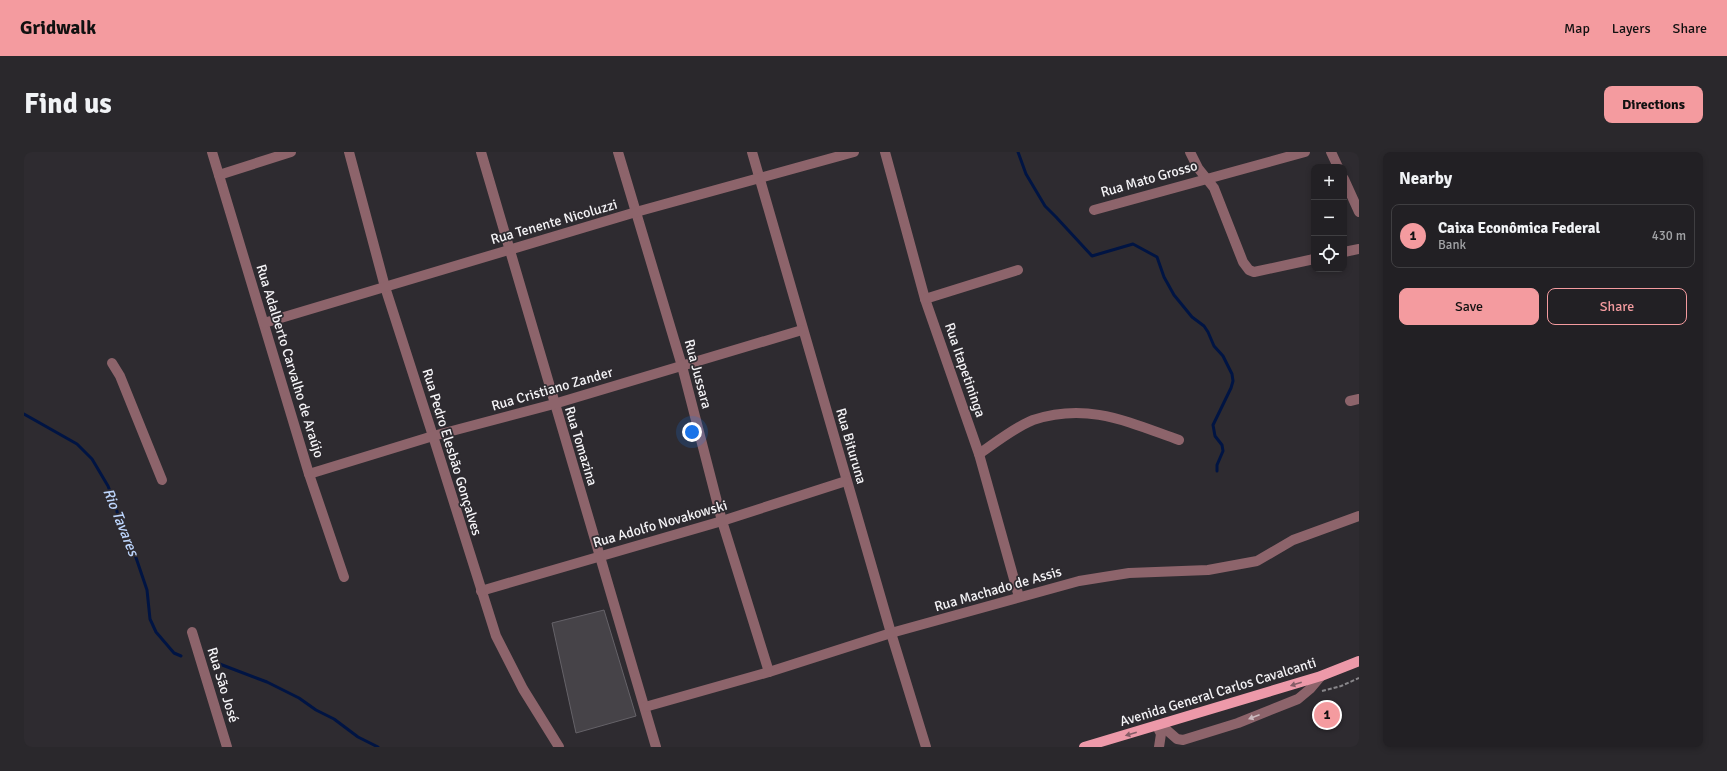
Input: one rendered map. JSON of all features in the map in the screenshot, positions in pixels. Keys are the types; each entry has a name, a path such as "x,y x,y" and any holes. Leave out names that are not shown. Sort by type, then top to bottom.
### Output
{"main road":[{"name":"Avenida General Carlos Cavalcanti","path":"1084,747 1159,726 1321,676 1359,661"}],"street":[{"name":"Rua Adalberto Carvalho de Araújo","path":"212,152 309,474 344,577"},
{"path":"219,175 291,152"},
{"name":"Rua Pedro Elesbão Gonçalves","path":"349,152 385,287 434,436 496,636 523,689 559,747"},
{"name":"Rua Tomazina","path":"481,152 656,747"},
{"name":"Rua Jussara","path":"618,152 682,366 722,521 769,672"},
{"name":"Rua Bituruna","path":"752,152 846,481 926,747"},
{"name":"Rua Tenente Nicoluzzi","path":"264,323 636,212 854,152"},
{"name":"Rua Itapetininga","path":"885,152 925,299 978,454 1019,597"},
{"path":"1190,152 1198,168 1214,188 1243,262 1249,270 1254,272 1311,260"},
{"name":"Rua Mato Grosso","path":"1094,210 1305,152"},
{"path":"1331,152 1337,164"},
{"path":"1347,186 1359,212"},
{"path":"1347,251 1359,249"},
{"path":"925,299 1018,270"},
{"name":"Rua Cristiano Zander","path":"309,474 434,436 554,404 802,330"},
{"path":"112,363 120,376 162,480"},
{"path":"978,454 1033,420 1068,413 1093,413 1113,417 1179,440"},
{"name":"Rua Adolfo Novakowski","path":"481,591 600,555 722,521 846,481"},
{"name":"Rua Machado de Assis","path":"645,707 769,672 891,634 1079,581 1129,573 1208,570 1257,561 1299,537 1359,516"},
{"name":"Rua São José","path":"192,632 227,747"},
{"path":"1159,726 1177,739 1180,740 1190,738 1238,723 1298,699 1310,690 1321,676"},
{"path":"1159,726 1161,734 1159,747"}],"building":[{"path":"604,610 636,716 576,733 552,623"}],"waterway":[{"path":"1018,152 1026,174 1045,206 1092,256 1133,244 1157,257 1164,277 1174,295 1192,317 1204,326 1214,346 1223,356 1232,374 1233,381 1213,425 1215,436 1222,445 1223,451 1217,465 1217,471"},
{"name":"Rio Tavares","path":"24,414 77,444 92,459 108,486 119,520 130,540 147,590 150,619 156,632 174,653 181,656"},
{"name":"Rio Tavares","path":"217,663 267,682 299,698 316,710 334,719 358,737 378,747"}],"place":[{"name":"Caixa Econômica Federal","path":"1327,715"}]}
